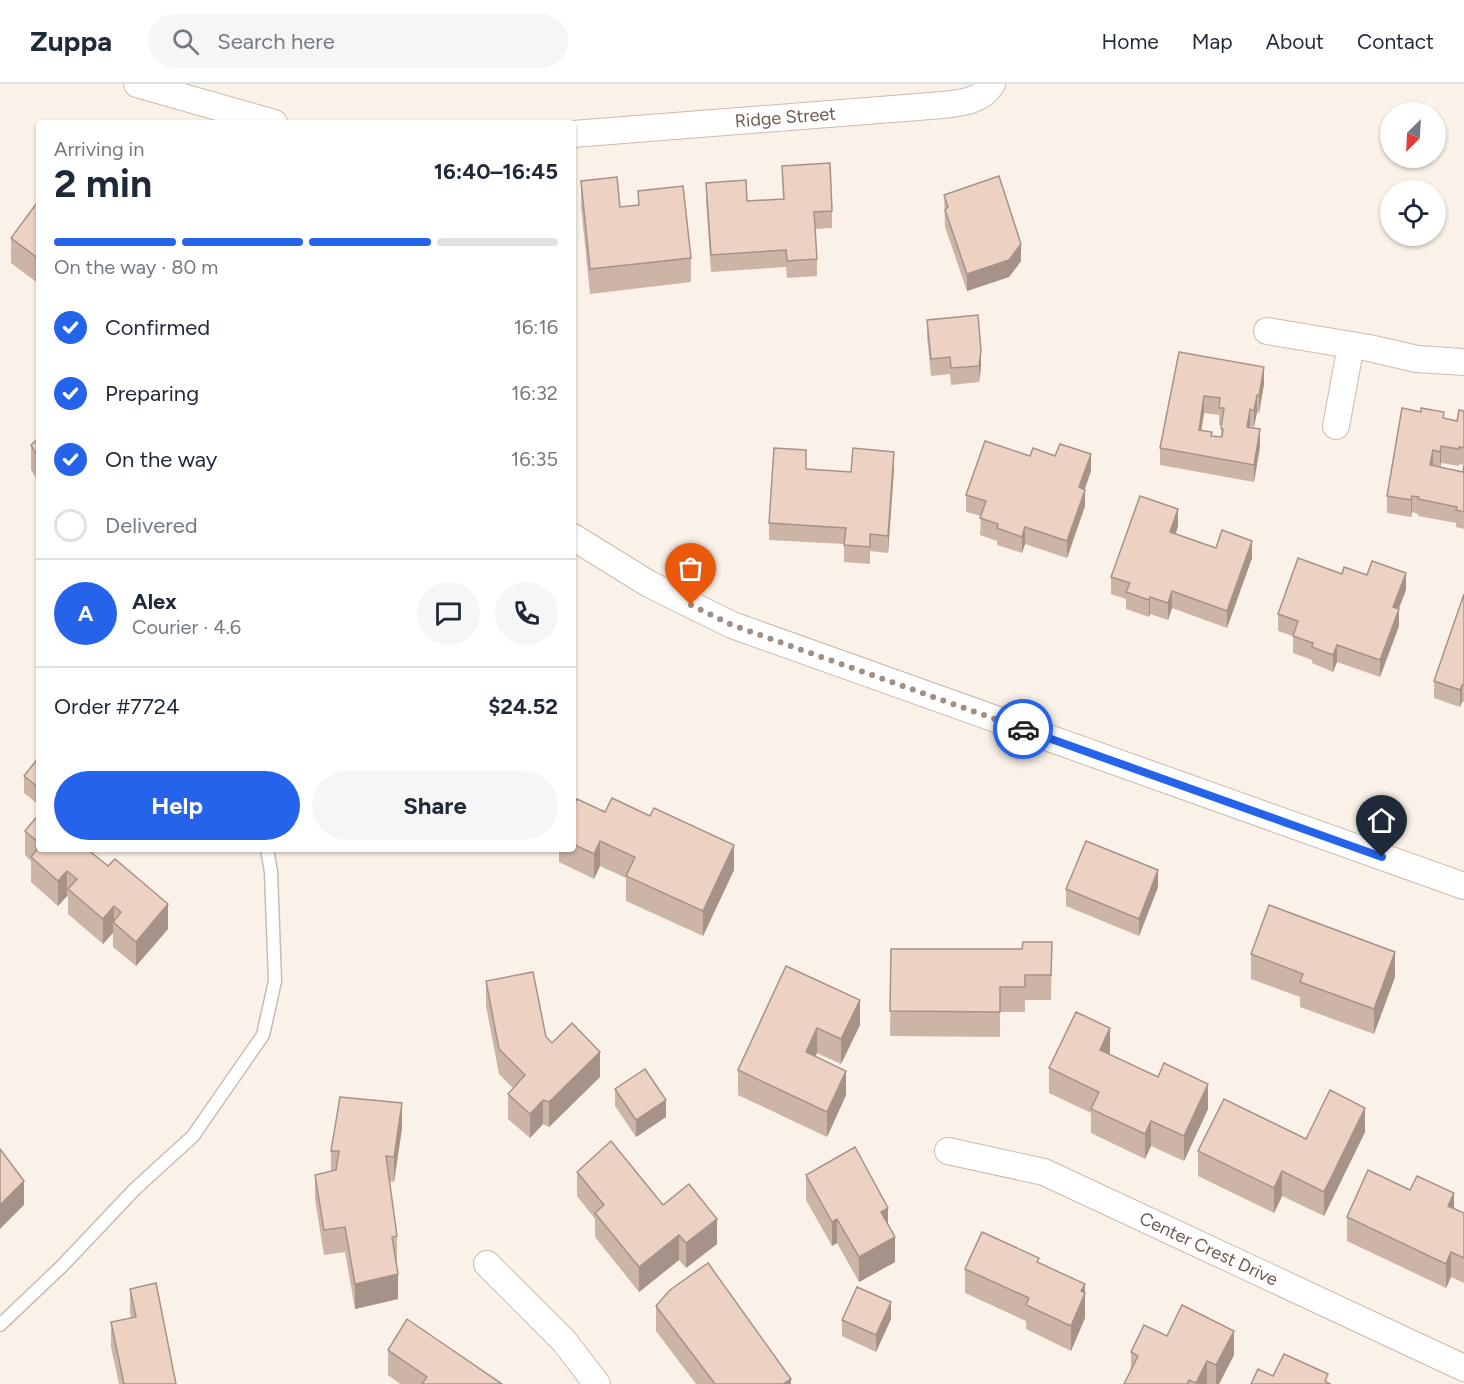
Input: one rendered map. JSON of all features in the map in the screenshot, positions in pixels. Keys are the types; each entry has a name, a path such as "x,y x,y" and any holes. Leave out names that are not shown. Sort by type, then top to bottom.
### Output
{"street":[{"path":"137,84 263,120"},
{"name":"Ridge Street","path":"576,134 963,103 980,97 992,84"},
{"path":"1268,331 1417,358 1464,362"},
{"path":"1335,426 1351,345"},
{"path":"576,539 649,584 732,625 1464,886"},
{"name":"Center Crest Drive","path":"948,1151 1044,1172 1464,1368"},
{"path":"487,1264 564,1341 597,1384"}],"lane":[{"path":"0,1325 62,1266 135,1189 193,1136 263,1035 276,981 271,872 268,852"}],"building":[{"path":"830,163 832,211 814,212 817,259 787,261 786,250 711,255 706,183 746,180 747,201 784,199 782,166"},
{"path":"999,176 1021,244 1009,260 967,274 945,210 948,207 944,195"},
{"path":"617,177 620,207 639,205 638,191 683,186 691,258 590,269 581,181"},
{"path":"36,204 36,257 11,238"},
{"path":"978,315 981,351 979,366 951,368 950,357 931,359 927,320"},
{"path":"1179,352 1264,367 1259,396 1257,395 1254,411 1250,409 1247,427 1260,429 1254,465 1160,448","holes":["1204,396 1220,398 1219,408 1224,408 1222,437 1211,436 1212,432 1199,430"]},
{"path":"1402,408 1421,412 1421,408 1444,412 1443,418 1457,421 1459,410 1464,411 1464,448 1441,446 1440,452 1433,450 1430,465 1463,472 1464,465 1464,512 1456,510 1457,507 1418,499 1419,497 1412,496 1411,500 1387,496"},
{"path":"36,441 36,454 31,445"},
{"path":"985,441 1030,456 1033,448 1055,456 1060,444 1091,454 1079,487 1085,490 1067,541 1025,527 1022,537 997,528 998,524 980,518 986,501 966,495"},
{"path":"774,448 806,450 806,469 851,472 853,448 894,452 888,536 870,534 870,547 844,545 846,528 769,523"},
{"path":"1140,496 1178,509 1170,532 1216,548 1222,530 1252,541 1227,611 1172,591 1168,603 1150,597 1149,600 1126,592 1130,583 1111,577"},
{"path":"1298,558 1342,574 1344,567 1367,575 1372,561 1406,573 1393,607 1399,609 1380,660 1337,645 1333,655 1312,647 1313,643 1293,636 1298,621 1278,614"},
{"path":"1464,594 1464,686 1462,685 1460,690 1434,681"},
{"path":"36,761 36,786 24,776"},
{"path":"612,798 650,816 654,808 734,845 703,911 626,876 635,857 600,841 594,854 576,845 577,799 605,812"},
{"path":"36,818 36,840 25,831"},
{"path":"1086,841 1158,870 1139,919 1066,889"},
{"path":"36,851 91,852 108,866 115,859 168,904 136,942 113,922 121,912 114,906 103,919 68,889 77,879 67,871 58,881 31,857"},
{"path":"1269,905 1395,952 1374,1009 1300,982 1303,974 1251,954"},
{"path":"1023,942 1052,942 1051,975 1025,975 1025,987 1000,987 1000,1012 890,1011 891,949 1022,949"},
{"path":"786,966 860,1000 841,1039 817,1028 806,1052 846,1071 827,1112 738,1070"},
{"path":"533,972 546,1037 552,1043 572,1023 600,1052 549,1102 543,1100 530,1114 508,1094 525,1075 499,1049 486,981"},
{"path":"1076,1012 1110,1028 1100,1050 1158,1077 1164,1063 1208,1084 1184,1136 1151,1121 1145,1134 1091,1109 1099,1092 1049,1068"},
{"path":"645,1069 666,1100 636,1120 615,1089"},
{"path":"1330,1090 1365,1108 1324,1192 1282,1171 1274,1188 1198,1151 1224,1099 1306,1139"},
{"path":"340,1097 402,1103 394,1157 386,1156 397,1236 392,1237 398,1274 355,1284 345,1227 324,1230 315,1175 336,1170 339,1151 331,1151"},
{"path":"611,1141 663,1205 689,1184 717,1219 686,1243 679,1235 639,1267 595,1213 604,1205 577,1172"},
{"path":"855,1147 888,1208 881,1212 895,1237 859,1257 837,1219 832,1222 806,1175"},
{"path":"0,1149 24,1181 0,1205"},
{"path":"1368,1170 1410,1190 1417,1176 1454,1193 1448,1206 1464,1213 1464,1258 1451,1252 1446,1264 1347,1217"},
{"path":"982,1232 1039,1258 1037,1262 1085,1284 1081,1291 1085,1293 1071,1326 1026,1305 1029,1298 965,1269"},
{"path":"708,1263 791,1379 783,1384 715,1384 656,1306 670,1290"},
{"path":"156,1283 176,1384 124,1384 111,1322 136,1317 130,1289"},
{"path":"857,1287 891,1302 876,1335 842,1320"},
{"path":"1182,1305 1234,1331 1216,1365 1207,1361 1196,1383 1189,1380 1187,1384 1124,1384 1138,1356 1131,1352 1144,1325 1167,1336"},
{"path":"407,1319 502,1384 422,1384 427,1377 388,1350"},
{"path":"1284,1354 1328,1374 1325,1381 1330,1384 1251,1384 1258,1369 1273,1376"}],"way so far":[{"path":"691,605 732,625 1023,729"}],"route":[{"path":"1023,729 1382,857"}]}
